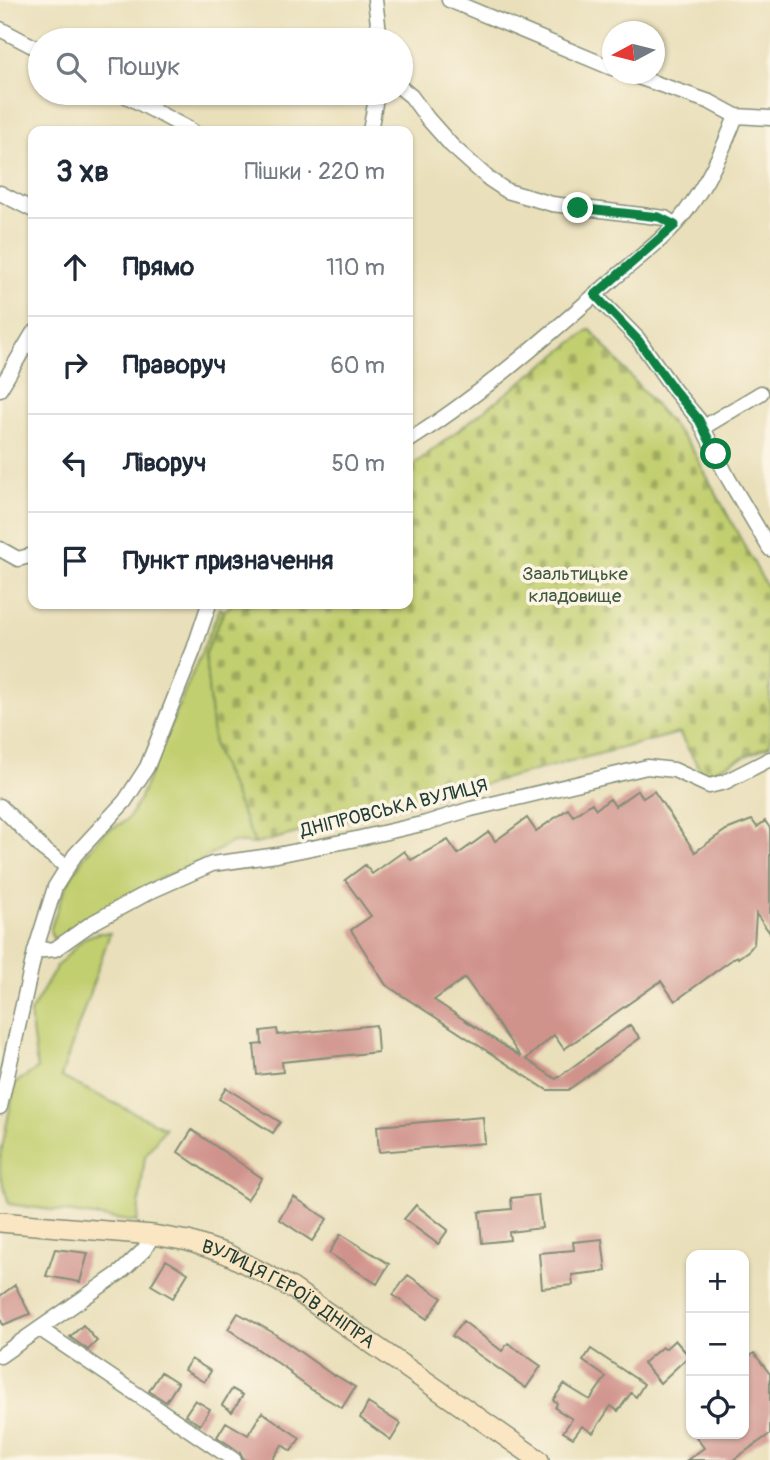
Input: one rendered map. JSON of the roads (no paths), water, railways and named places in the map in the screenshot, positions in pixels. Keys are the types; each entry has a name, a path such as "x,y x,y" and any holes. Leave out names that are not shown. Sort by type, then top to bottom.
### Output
{"main road":[{"name":"ВУЛИЦЯ ГЕРОЇВ ДНІПРА","path":"0,1222 153,1235 188,1241 227,1254 292,1288 535,1459"}],"street":[{"path":"375,0 378,28"},
{"path":"449,0 602,64"},
{"path":"0,29 28,44"},
{"path":"658,84 710,102 736,116 769,115"},
{"path":"413,99 452,146 489,179 507,191 559,205 659,217 675,225"},
{"path":"143,105 183,126"},
{"path":"371,126 375,105"},
{"path":"413,438 464,403 562,324 675,225 702,188 736,116"},
{"path":"0,193 28,207"},
{"path":"595,295 638,340 704,427 728,478 770,549"},
{"path":"0,389 28,341"},
{"path":"704,427 761,393"},
{"path":"0,549 18,559 28,556"},
{"path":"0,1107 35,951 55,887 75,855 125,801 147,768 207,609"},
{"name":"ДНІПРОВСЬКА ВУЛИЦЯ","path":"35,951 55,949 92,923 149,892 212,864 356,839 647,767 665,768 684,774 702,785 717,786 770,759"},
{"path":"0,806 35,842 67,867"},
{"path":"0,1356 128,1266 144,1250 153,1235"},
{"path":"40,1329 234,1460"}],"park label":[{"name":"Заальтицьке кладовище","path":"575,585"}]}
